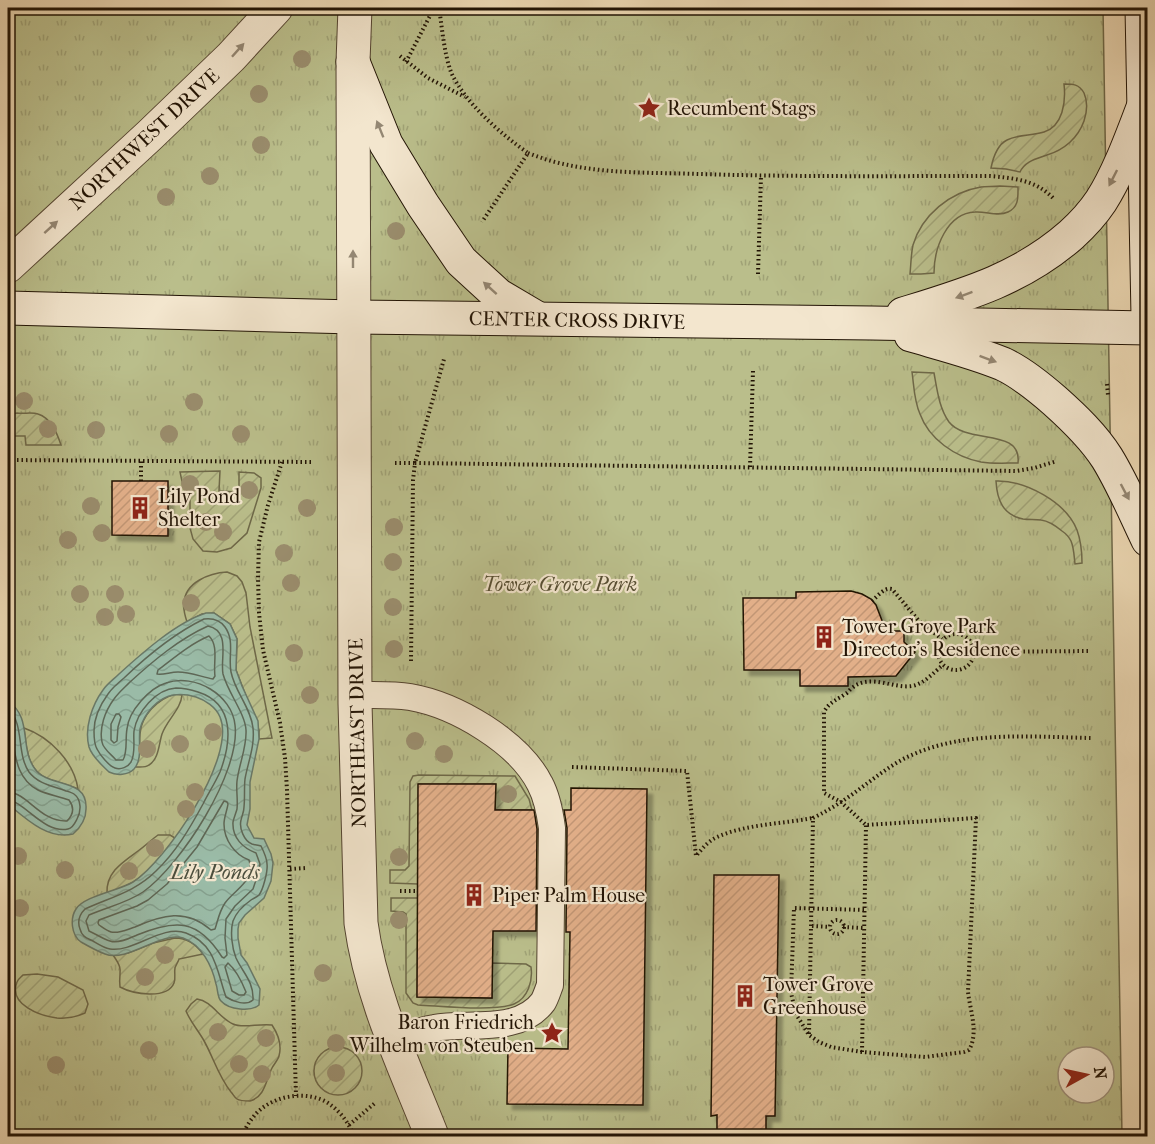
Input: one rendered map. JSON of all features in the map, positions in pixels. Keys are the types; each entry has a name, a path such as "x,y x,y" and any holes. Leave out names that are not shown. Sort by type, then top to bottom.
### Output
{"street":[{"name":"NORTHWEST DRIVE","path":"8,266 150,135 231,57 276,8"},
{"path":"354,318 353,62 355,8"},
{"path":"1142,8 1148,316"},
{"path":"353,62 386,144 461,261 498,295 539,319"},
{"path":"872,323 953,299 994,284 1028,267 1057,247 1080,226 1101,201 1125,154 1144,105"},
{"name":"CENTER CROSS DRIVE","path":"8,308 354,318 1148,328"},
{"name":"NORTHEAST DRIVE","path":"354,318 355,695 361,923 364,948 379,1002 432,1137"},
{"path":"872,323 963,350 1004,365 1038,386 1072,416 1107,459 1148,540"}],"lane":[{"path":"355,695 410,697 437,704 466,717 514,749 529,765 541,785 549,806 552,828 550,985 543,1001 527,1017 509,1023 434,1028 417,1032 395,1042"}],"path":[{"path":"406,62 435,8"},
{"path":"439,8 443,38 452,72 467,99"},
{"path":"400,56 428,78 467,99 512,142 528,153 583,169 761,176 990,176 1030,182 1055,200"},
{"path":"478,227 528,153"},
{"path":"758,274 761,176"},
{"path":"750,467 753,371"},
{"path":"410,697 413,480 415,463 435,393"},
{"path":"390,463 1016,471 1061,459"},
{"path":"8,460 318,462"},
{"path":"141,461 141,481"},
{"path":"282,462 259,542 258,578 263,650 280,723 285,758 296,1096"},
{"path":"873,601 888,588 892,589 919,621 942,639"},
{"path":"954,634 968,638 974,652 971,662 963,669 953,670 944,665 938,654 942,639 954,634"},
{"path":"974,652 1089,651"},
{"path":"864,910 794,908 791,993 796,1014 809,1035 831,1047 862,1052 925,1057 969,1050 974,1038 974,1024 969,1008 968,992 976,818 867,825 841,802 824,793 824,712 827,706 862,682 874,681 912,686 928,678 944,665"},
{"path":"529,765 687,771 696,856 706,844 717,837 752,826 813,818 841,802 900,761 951,742 982,737 1092,738"},
{"path":"809,1035 813,818"},
{"path":"862,1052 867,825"},
{"path":"290,869 306,868"},
{"path":"837,921 838,909"},
{"path":"830,927 837,921"},
{"path":"837,921 841,922 843,927"},
{"path":"812,926 830,927"},
{"path":"830,927 832,932 837,934"},
{"path":"843,927 864,928"},
{"path":"836,941 837,934 843,930 843,927"},
{"path":"8,1070 13,1098 12,1137"},
{"path":"242,1137 255,1114 260,1110 276,1099 296,1096 316,1098 328,1103 340,1113 354,1137"}],"green space":[{"name":"Tower Grove Park","path":"8,8 1103,8 1122,1136 8,1136"},
{"path":"1064,84 1078,86 1086,100 1084,121 1070,143 1028,163 1020,172 991,168 996,152 1004,142 1011,138 1044,132 1055,124 1064,106"},
{"path":"981,187 1018,187 1017,201 1012,210 996,214 975,212 957,218 950,225 940,243 936,253 934,273 910,274 913,245 917,234 930,215 959,194"},
{"path":"912,372 934,373 941,405 949,422 957,429 1003,440 1017,452 1018,463 971,460 944,446 924,423 920,414 915,399"},
{"path":"36,413 43,416 50,422 61,445 26,445 25,436 8,436 8,415"},
{"path":"220,471 219,491 239,492 239,472 254,473 261,478 261,488 247,533 231,548 217,552 203,551 193,539 190,528 190,501 180,472"},
{"path":"996,481 1019,484 1031,489 1064,510 1077,530 1082,563 1075,564 1071,541 1055,526 1044,521 1025,519 1010,514 1002,506"},
{"path":"227,572 237,576 246,593 250,627 272,738 259,739 259,730 236,670 237,639 230,624 214,613 202,614 187,622 184,603 189,589 206,577"},
{"path":"175,694 182,695 181,700 164,729 155,759 147,766 135,767 139,755 141,727 147,714 162,700"},
{"path":"24,728 43,738 59,752 72,769 78,789 46,778 35,769 29,756"},
{"path":"413,776 515,776 529,799 532,810 495,810 495,784 419,784 418,884 390,883 390,870 405,870 409,866 410,782"},
{"path":"158,835 170,835 175,838 147,872 126,886 107,893 109,879 116,868"},
{"path":"391,898 418,898 417,997 492,998 492,963 526,964 531,967 530,983 523,998 514,1004 494,1008 413,1003 406,993 406,914 391,911"},
{"path":"175,938 191,942 203,954 179,959 175,968 175,981 170,988 157,994 149,994 133,992 120,987 120,968 113,955 128,953 153,943"},
{"path":"23,975 58,977 83,990 88,1004 85,1013 57,1018 35,1012 21,1003 15,990 17,981"},
{"path":"197,999 207,1003 233,1024 272,1025 274,1028 280,1044 279,1056 262,1092 255,1099 242,1101 237,1099 223,1079 186,1011"},
{"path":"333,1047 343,1047 358,1057 362,1071 361,1080 352,1091 343,1095 333,1095 318,1085 314,1076 314,1066 324,1051"}],"water":[{"name":"Lily Ponds","path":"206,613 214,613 230,624 237,639 236,670 258,721 259,739 250,782 250,809 247,825 254,838 264,839 273,863 271,881 264,898 245,915 238,929 241,955 260,989 259,1005 251,1009 234,1008 221,1001 212,970 201,951 190,941 174,937 114,956 102,953 81,942 72,926 74,913 80,904 133,882 147,871 180,831 209,781 218,757 222,735 220,717 210,704 199,698 188,695 168,696 152,707 140,729 137,765 126,774 109,772 92,754 88,740 88,725 92,710 105,688 160,639 183,623"},
{"path":"8,701 21,716 30,761 35,769 49,779 74,787 85,799 84,819 73,834 55,834 46,831 30,822 8,804"}],"building":[{"name":"Lily Pond Shelter","path":"112,481 168,481 168,536 112,535"},
{"name":"Tower Grove Park Director's Residence","path":"851,591 871,599 876,605 886,631 904,631 904,642 915,652 896,676 848,677 848,686 800,686 800,670 744,670 743,598 796,598 796,592"},
{"name":"Piper Palm House","path":"418,784 496,784 495,810 534,810 537,829 536,931 493,931 492,998 417,997"},
{"path":"571,788 647,789 643,1105 507,1104 508,1048 568,1049 570,932 566,932 567,828 564,810 571,810"},
{"name":"Tower Grove Greenhouse","path":"714,875 779,875 775,1116 766,1116 766,1137 717,1137 717,1115 711,1116"}],"place":[{"name":"Recumbent Stags","path":"649,108"},
{"name":"Lily Pond Shelter","path":"140,508"},
{"name":"Tower Grove Park Director's Residence","path":"824,637"},
{"name":"Piper Palm House","path":"474,895"},
{"name":"Tower Grove Greenhouse","path":"745,996"},
{"name":"Baron Friedrich Wilhelm von Steuben","path":"552,1033"}]}
